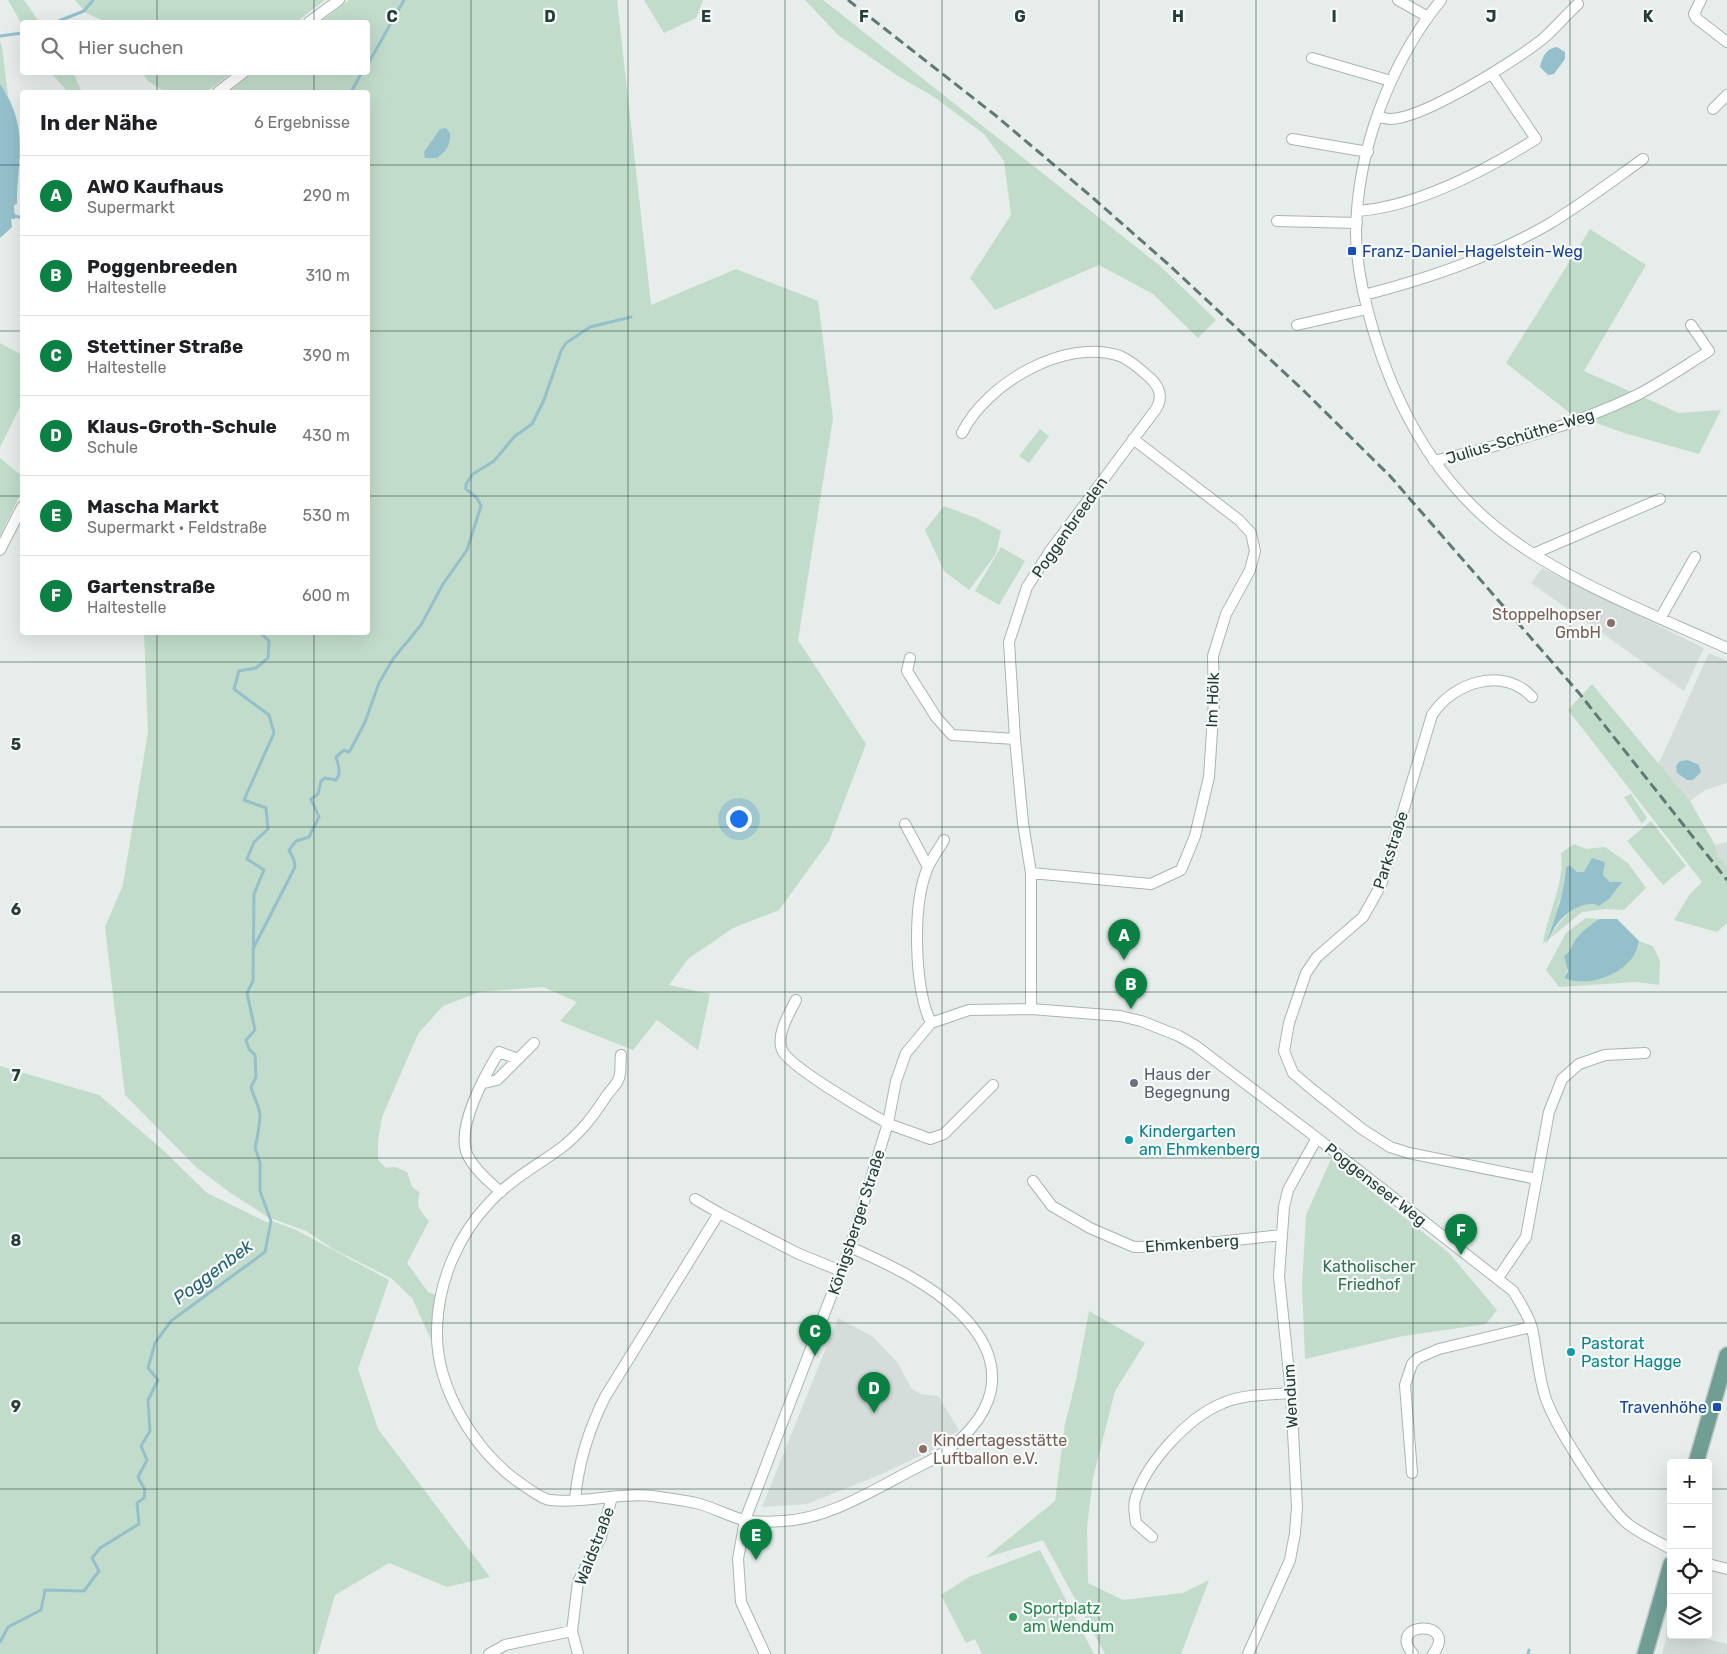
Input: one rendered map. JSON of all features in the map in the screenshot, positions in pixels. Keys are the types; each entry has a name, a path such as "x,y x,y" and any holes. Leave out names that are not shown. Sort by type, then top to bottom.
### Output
{"main road":[{"path":"1697,1459 1727,1355"},
{"path":"1645,1654 1667,1578"}],"street":[{"path":"312,20 339,0"},
{"path":"1398,0 1428,17"},
{"path":"1441,0 1402,57 1391,81 1378,116 1368,152 1358,211 1358,260 1364,295 1394,390 1416,434 1434,462 1485,518 1533,554 1576,577 1727,648"},
{"path":"1701,0 1694,14 1696,18 1727,42"},
{"path":"1378,116 1390,119 1402,116 1452,96 1492,74 1545,37 1578,4"},
{"path":"1312,58 1391,81"},
{"path":"1358,211 1373,210 1416,198 1503,159 1536,139 1492,74"},
{"path":"221,90 240,75"},
{"path":"1713,109 1727,95"},
{"path":"1292,139 1368,152"},
{"path":"1364,295 1445,271 1514,242 1572,210 1643,159"},
{"path":"1277,221 1357,223"},
{"path":"1297,325 1367,309"},
{"name":"Julius-Schüthe-Weg","path":"1434,462 1482,450 1577,421 1638,394 1709,351 1691,325"},
{"name":"Poggenbreeden","path":"962,433 968,421 990,398 1016,376 1062,356 1083,352 1119,356 1132,362 1154,382 1160,394 1160,402 1050,552 1027,588 1009,642 1015,739 1023,823 1031,873 1031,1009"},
{"name":"Im Hölk","path":"1031,873 1151,884 1181,870 1196,836 1209,777 1214,702 1213,656 1226,614 1250,570 1255,551 1251,533 1239,520 1133,439"},
{"path":"1533,554 1660,499"},
{"path":"0,550 20,511"},
{"path":"1660,617 1695,557"},
{"path":"910,658 907,671 936,717 952,735 1015,739"},
{"name":"Parkstraße","path":"1532,697 1523,688 1499,680 1480,680 1447,697 1436,708 1432,715 1381,885 1363,917 1317,957 1306,973 1289,1023 1284,1051 1293,1073 1362,1128 1390,1147 1414,1154 1537,1179"},
{"path":"905,824 928,867"},
{"path":"944,840 928,867 921,895 918,929 919,980 926,1011 931,1023 969,1010 1031,1009"},
{"path":"796,1000 782,1035 782,1050 785,1056 798,1068 888,1123 930,1139 944,1134 993,1085"},
{"name":"Poggenseer Weg","path":"1031,1009 1120,1016 1161,1028 1196,1046 1498,1278 1513,1291 1524,1309 1532,1327 1545,1398 1600,1490 1628,1524 1667,1547"},
{"name":"Königsberger Straße","path":"765,1654 741,1602 738,1559 745,1520 850,1247 888,1123 896,1081 906,1053 931,1023"},
{"path":"484,1083 498,1080 534,1043"},
{"path":"501,1192 484,1177 467,1154 465,1130 467,1119 499,1052 518,1059"},
{"path":"1498,1278 1526,1237 1549,1112 1562,1079 1578,1064 1604,1055 1645,1053"},
{"path":"620,1055 620,1075 616,1085 592,1119 562,1147 501,1192 486,1206 461,1243 445,1275 437,1329 439,1360 445,1382 474,1439 508,1475 546,1500 648,1495 697,1503 745,1520 784,1522 823,1513 934,1460 966,1435 981,1417 990,1398 994,1377 986,1349 960,1313 882,1261 850,1247"},
{"name":"Wendum","path":"1248,1654 1290,1560 1295,1533 1297,1507 1291,1393 1279,1276 1284,1207 1288,1190 1317,1138"},
{"name":"Ehmkenberg","path":"1033,1181 1052,1206 1090,1228 1134,1247 1181,1246 1282,1235"},
{"path":"695,1199 784,1248 841,1271"},
{"path":"575,1500 583,1453 592,1423 605,1396 719,1213"},
{"path":"1412,1473 1405,1385 1412,1364 1418,1358 1439,1350 1532,1327"},
{"path":"1152,1537 1136,1523 1134,1501 1155,1460 1179,1434 1200,1416 1222,1403 1246,1397 1291,1393"},
{"name":"Waldstraße","path":"578,1654 572,1631 578,1582 601,1537 612,1497"},
{"path":"1712,1565 1727,1569"},
{"path":"1412,1654 1407,1644 1409,1636 1417,1628 1422,1627 1434,1632 1438,1638 1437,1649 1433,1654"},
{"path":"489,1654 505,1645 572,1631"}],"shaded area":[{"path":"1542,568 1704,648 1684,691 1531,583"},
{"path":"1709,653 1727,661 1727,783 1705,790 1690,801 1658,765"},
{"path":"1727,842 1727,867 1719,857 1715,845"},
{"path":"838,1318 872,1336 898,1363 911,1388 920,1394 938,1396 959,1430 931,1451 877,1476 807,1504 762,1507"},
{"path":"1666,1629 1667,1639 1708,1639 1727,1644 1727,1654 1662,1654 1666,1639"}],"green space":[{"path":"8,0 24,0 38,20 20,21"},
{"path":"75,0 325,0 299,20 102,20 86,13"},
{"path":"349,0 617,0 651,305 736,269 818,301 833,418 798,640 866,744 829,841 779,910 733,928 688,959 669,985 710,994 698,1050 657,1020 633,1050 560,1021 577,1002 543,987 479,992 443,1006 418,1034 382,1117 378,1141 378,1160 386,1168 395,1167 407,1172 412,1187 420,1193 419,1208 429,1221 407,1263 428,1292 436,1295 432,1342 412,1298 391,1278 333,1249 306,1231 268,1217 232,1194 196,1167 125,1095 105,927 123,885 148,732 144,635 370,635 370,90 230,90 250,75 370,75 370,20 323,20"},
{"path":"644,0 703,0 696,18 664,33"},
{"path":"805,0 823,0 1159,265 1216,320 1198,338 1153,294 1099,265 995,310 970,278 1011,215 1004,161 984,134 934,97 898,76 838,35"},
{"path":"0,41 2,47 8,96 0,84"},
{"path":"53,75 74,75 81,90 66,90"},
{"path":"144,75 229,75 209,90 162,90 148,81"},
{"path":"1590,229 1646,265 1584,371 1679,413 1721,410 1699,454 1624,433 1571,414 1506,363"},
{"path":"0,343 20,354 20,407 0,447"},
{"path":"1040,429 1049,436 1029,463 1019,456"},
{"path":"0,458 20,474 20,495 0,536"},
{"path":"944,506 976,518 1001,531 996,554 969,590 944,571 925,530"},
{"path":"1001,547 1025,561 999,605 975,591"},
{"path":"1592,684 1690,801 1715,845 1719,857 1727,867 1727,923 1717,932 1674,920 1690,894 1702,882 1568,710"},
{"path":"1631,794 1647,818 1642,824 1624,797"},
{"path":"1651,821 1686,866 1663,885 1627,841"},
{"path":"1574,844 1586,849 1605,847 1628,863 1646,888 1624,910 1606,909 1582,912 1548,940 1543,944 1562,865 1561,853","holes":["1604,861 1603,875 1610,882 1594,903 1578,907 1566,915 1548,940 1559,912 1558,904 1563,892 1566,867 1570,865 1577,872 1584,872"]},
{"path":"1586,918 1599,919 1588,927 1576,940 1564,978 1638,948 1639,941 1653,946 1660,961 1659,985 1637,982 1559,987 1546,970 1566,933"},
{"path":"0,1066 99,1095 164,1151 207,1193 266,1222 275,1222 296,1230 389,1280 358,1369 378,1429 490,1577 447,1587 389,1563 335,1595 319,1651 316,1654 0,1654"},
{"name":"Katholischer Friedhof","path":"1331,1159 1449,1253 1497,1310 1486,1324 1403,1336 1305,1359 1302,1286 1306,1215"},
{"path":"1089,1311 1145,1343 1115,1391 1093,1478 1087,1527 1088,1583 1123,1600 1183,1593 1209,1580 1181,1654 1105,1654 1043,1540 985,1558 1055,1501 1065,1424 1076,1380"},
{"name":"Sportplatz am Wendum","path":"1040,1550 1094,1654 982,1654 975,1639 966,1643 941,1595 969,1577"}],"water":[{"path":"1557,47 1565,52 1565,59 1554,74 1548,75 1540,67 1543,57 1547,51"},
{"path":"0,84 9,100 19,129 20,157 17,204 14,205 15,219 11,219 12,227 0,238"},
{"path":"446,128 450,133 450,137 449,144 445,150 437,158 425,158 424,152 440,129"},
{"path":"1688,760 1699,765 1701,772 1693,780 1687,780 1677,773 1676,766 1680,761"},
{"path":"1592,858 1605,862 1603,875 1610,882 1622,882 1609,899 1599,906 1594,904 1583,905 1566,915 1556,925 1546,944 1561,897 1566,867 1570,865 1577,872 1584,872"},
{"path":"1599,919 1617,919 1639,941 1636,952 1620,969 1610,975 1586,981 1564,978 1568,971 1564,956 1569,952 1581,933"}],"waterway":[{"path":"61,20 84,11 93,0"},
{"name":"Poggenbek","path":"370,60 404,0"},
{"path":"0,36 20,33"},
{"name":"Poggenbek","path":"352,90 360,75"},
{"path":"15,216 20,217"},
{"path":"253,949 295,867 289,850 296,841 309,837 319,817 311,799 318,794 321,781 325,778 336,780 338,777 339,771 336,757 344,750 349,752 351,749 365,722 379,683 393,659 421,625 443,584 467,550 481,506 477,498 466,489 466,484 473,474 494,461 515,436 532,424 544,400 561,351 566,343 590,327 631,317"},
{"name":"Poggenbek","path":"0,1642 8,1627 41,1610 45,1590 84,1591 99,1571 92,1558 100,1548 139,1524 137,1503 144,1498 145,1490 138,1477 147,1460 141,1446 150,1431 148,1400 158,1380 148,1368 155,1343 171,1321 265,1252 271,1221 260,1191 260,1163 255,1147 260,1115 251,1087 256,1077 255,1055 249,1049 246,1040 255,1030 247,993 253,981 254,894 264,870 247,859 254,842 268,829 266,808 244,800 274,733 269,715 234,689 239,671 256,668 268,658 269,641 262,635"},
{"path":"1528,1654 1529,1650"}],"railway":[{"path":"848,0 995,115 1093,198 1168,264 1303,390 1390,476 1579,693 1727,880"}],"place":[{"name":"Franz-Daniel-Hagelstein-Weg","path":"1352,251"},
{"name":"Stoppelhopser GmbH","path":"1611,623"},
{"name":"AWO Kaufhaus","path":"1124,960"},
{"name":"Poggenbreeden","path":"1131,1009"},
{"name":"Haus der Begegnung","path":"1134,1083"},
{"name":"Kindergarten am Ehmkenberg","path":"1129,1140"},
{"name":"Gartenstraße","path":"1461,1255"},
{"name":"Pastorat Pastor Hagge","path":"1571,1352"},
{"name":"Stettiner Straße","path":"815,1356"},
{"name":"Travenhöhe","path":"1717,1407"},
{"name":"Klaus-Groth-Schule","path":"874,1413"},
{"name":"Kindertagesstätte Luftballon e.V.","path":"923,1449"},
{"name":"Mascha Markt","path":"756,1560"},
{"name":"Sportplatz am Wendum","path":"1013,1617"}]}
